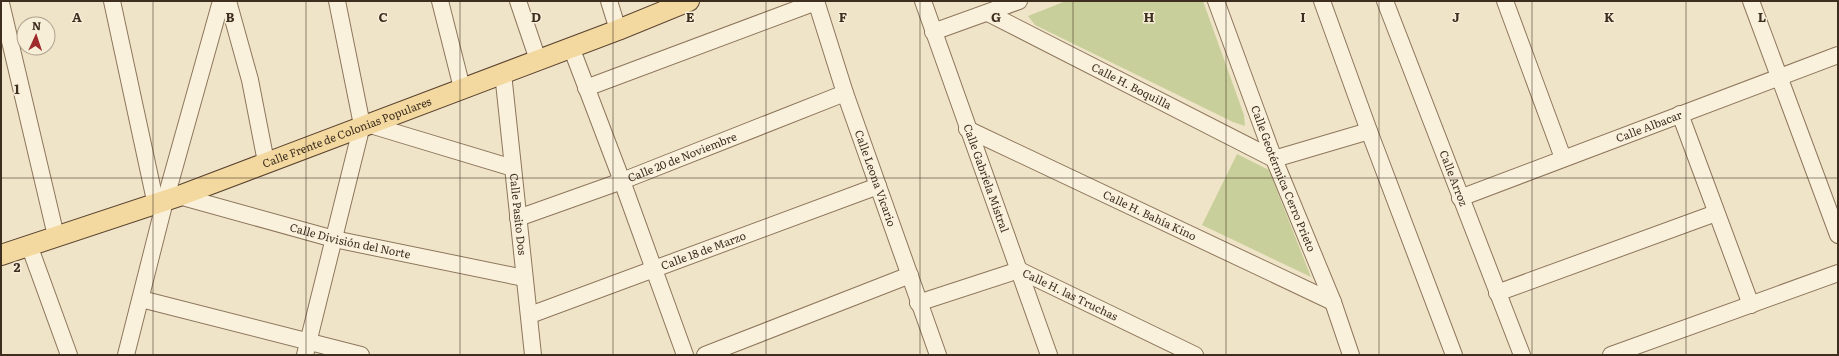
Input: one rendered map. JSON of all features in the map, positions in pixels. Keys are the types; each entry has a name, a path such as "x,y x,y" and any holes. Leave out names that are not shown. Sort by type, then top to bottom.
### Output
{"main road":[{"name":"Calle Frente de Colonias Populares","path":"1,255 167,201 266,162 618,30 689,1"}],"street":[{"path":"112,1 167,201"},
{"path":"126,355 221,1"},
{"path":"228,1 243,50 257,110 266,162"},
{"path":"306,349 365,125 337,1"},
{"path":"440,1 462,88"},
{"path":"518,1 538,60"},
{"path":"609,1 618,30"},
{"name":"Calle Gabriela Mistral","path":"923,1 967,129 1049,355"},
{"path":"933,32 1019,1"},
{"name":"Calle Geotérmica Cerro Prieto","path":"1216,1 1274,159 1333,302 1351,355"},
{"path":"1322,1 1369,131 1454,355"},
{"name":"Calle Arroz","path":"1385,1 1497,294 1522,355"},
{"path":"1504,1 1563,158"},
{"path":"1751,1 1838,235"},
{"path":"586,88 816,2"},
{"name":"Calle Leona Vicario","path":"816,2 845,93 910,275 918,303 938,355"},
{"path":"1,3 56,236"},
{"name":"Calle H. Boquilla","path":"988,13 1274,159"},
{"path":"571,47 622,180 685,355"},
{"name":"Calle Albacar","path":"1460,198 1838,55"},
{"name":"Calle Pasito Dos","path":"503,73 533,355"},
{"name":"Calle 20 de Noviembre","path":"518,218 622,180 845,93"},
{"path":"1680,114 1751,305"},
{"path":"365,125 513,168"},
{"name":"Calle H. Bahía Kino","path":"967,129 1333,302"},
{"path":"1274,159 1369,131"},
{"name":"Calle 18 de Marzo","path":"530,316 878,186"},
{"name":"Calle División del Norte","path":"167,201 334,239 524,278"},
{"path":"1497,294 1716,212"},
{"path":"29,245 69,355"},
{"name":"Calle H. las Truchas","path":"918,303 1019,270 1195,355"},
{"path":"1611,355 1838,274"},
{"path":"705,355 910,275"},
{"path":"141,299 306,349 361,355"}],"green space":[{"path":"1066,1 1203,1 1244,115 1245,126 1233,122 1035,25 1028,16"},
{"path":"1237,154 1269,170 1311,277 1202,225"}]}
